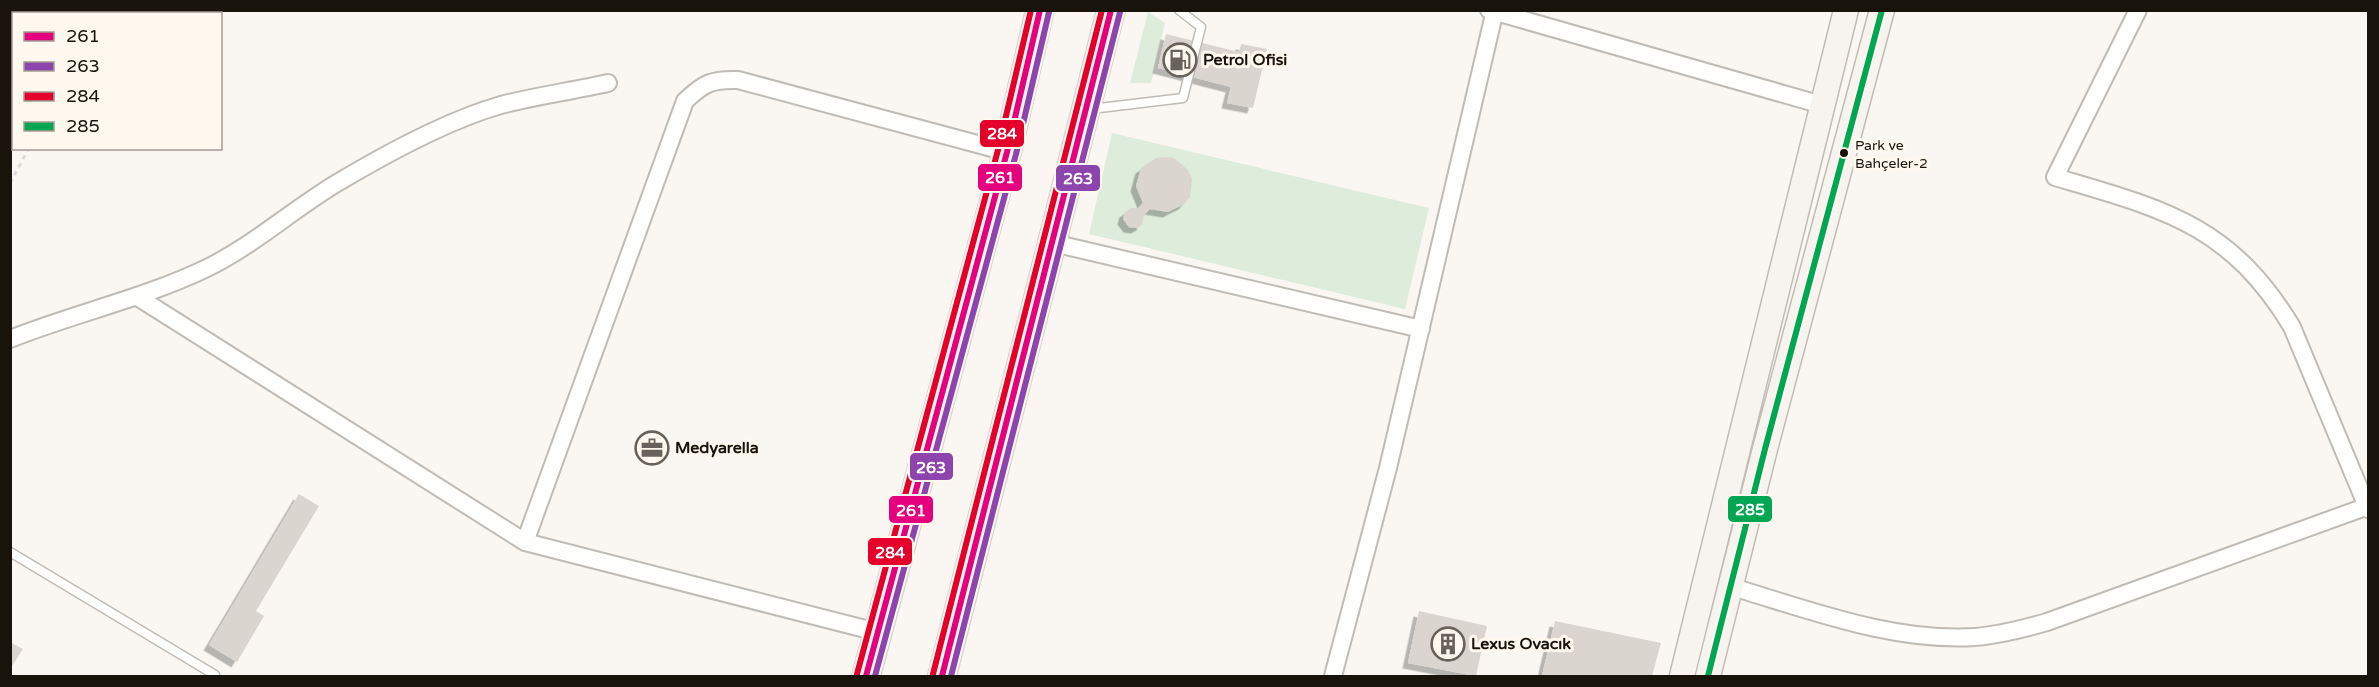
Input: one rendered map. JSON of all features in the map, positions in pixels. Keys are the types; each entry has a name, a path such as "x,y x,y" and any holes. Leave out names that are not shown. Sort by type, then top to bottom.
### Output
{"main road":[{"path":"866,676 1007,153 1040,10"},
{"path":"942,676 1111,10"},
{"path":"1682,676 1846,10"},
{"path":"1708,676 1765,449 1882,10"}],"street":[{"path":"1732,586 1805,609 1904,634 1942,637 2009,633 2047,622 2368,507 2292,327 2280,307 2250,270 2215,239 2180,218 2143,203 2055,177 2138,10"},
{"path":"1333,676 1388,468 1493,11 1822,105"},
{"path":"525,542 685,101 700,87 717,79 738,80 1007,153"},
{"path":"10,339 136,296 207,268 249,244 336,184 464,118 500,106 608,83"},
{"path":"1053,243 1421,329"},
{"path":"136,296 525,542 877,632"}],"lane":[{"path":"1087,110 1183,98 1201,27 1179,10"},
{"path":"10,552 215,675"}],"path":[{"path":"10,183 28,150"}],"green space":[{"path":"11,10 87,11 12,12 11,139"},
{"path":"1148,12 1165,23 1151,83 1130,83"},
{"path":"1112,133 1429,208 1405,309 1089,234"}],"building":[{"path":"1166,34 1239,52 1241,44 1267,49 1253,108 1227,103 1231,87 1158,68"},
{"path":"1156,158 1174,158 1188,170 1192,179 1190,197 1184,204 1168,212 1150,209 1144,215 1142,225 1136,228 1129,227 1123,219 1125,212 1131,208 1138,208 1143,203 1136,186 1141,168"},
{"path":"299,494 319,506 256,611 264,616 237,662 209,645"},
{"name":"Lexus Ovacık","path":"1419,611 1487,626 1476,676 1408,663"},
{"path":"1555,621 1661,643 1652,676 1542,676"},
{"path":"10,642 23,649 10,669"}],"transit line":[{"name":"284","path":"857,674 998,150 1031,10"},
{"name":"261","path":"866,676 1007,152 1040,10"},
{"name":"284","path":"933,674 1102,10"},
{"name":"261","path":"942,676 1111,10"},
{"name":"285","path":"1708,676 1765,449 1882,10"},
{"name":"263","path":"875,676 1016,154 1049,12"},
{"name":"263","path":"951,676 1120,12"}],"place":[{"name":"Petrol Ofisi","path":"1180,60"},
{"name":"Park ve Bahçeler-2","path":"1844,153"},
{"name":"Medyarella","path":"652,448"},
{"name":"Lexus Ovacık","path":"1448,644"}]}
